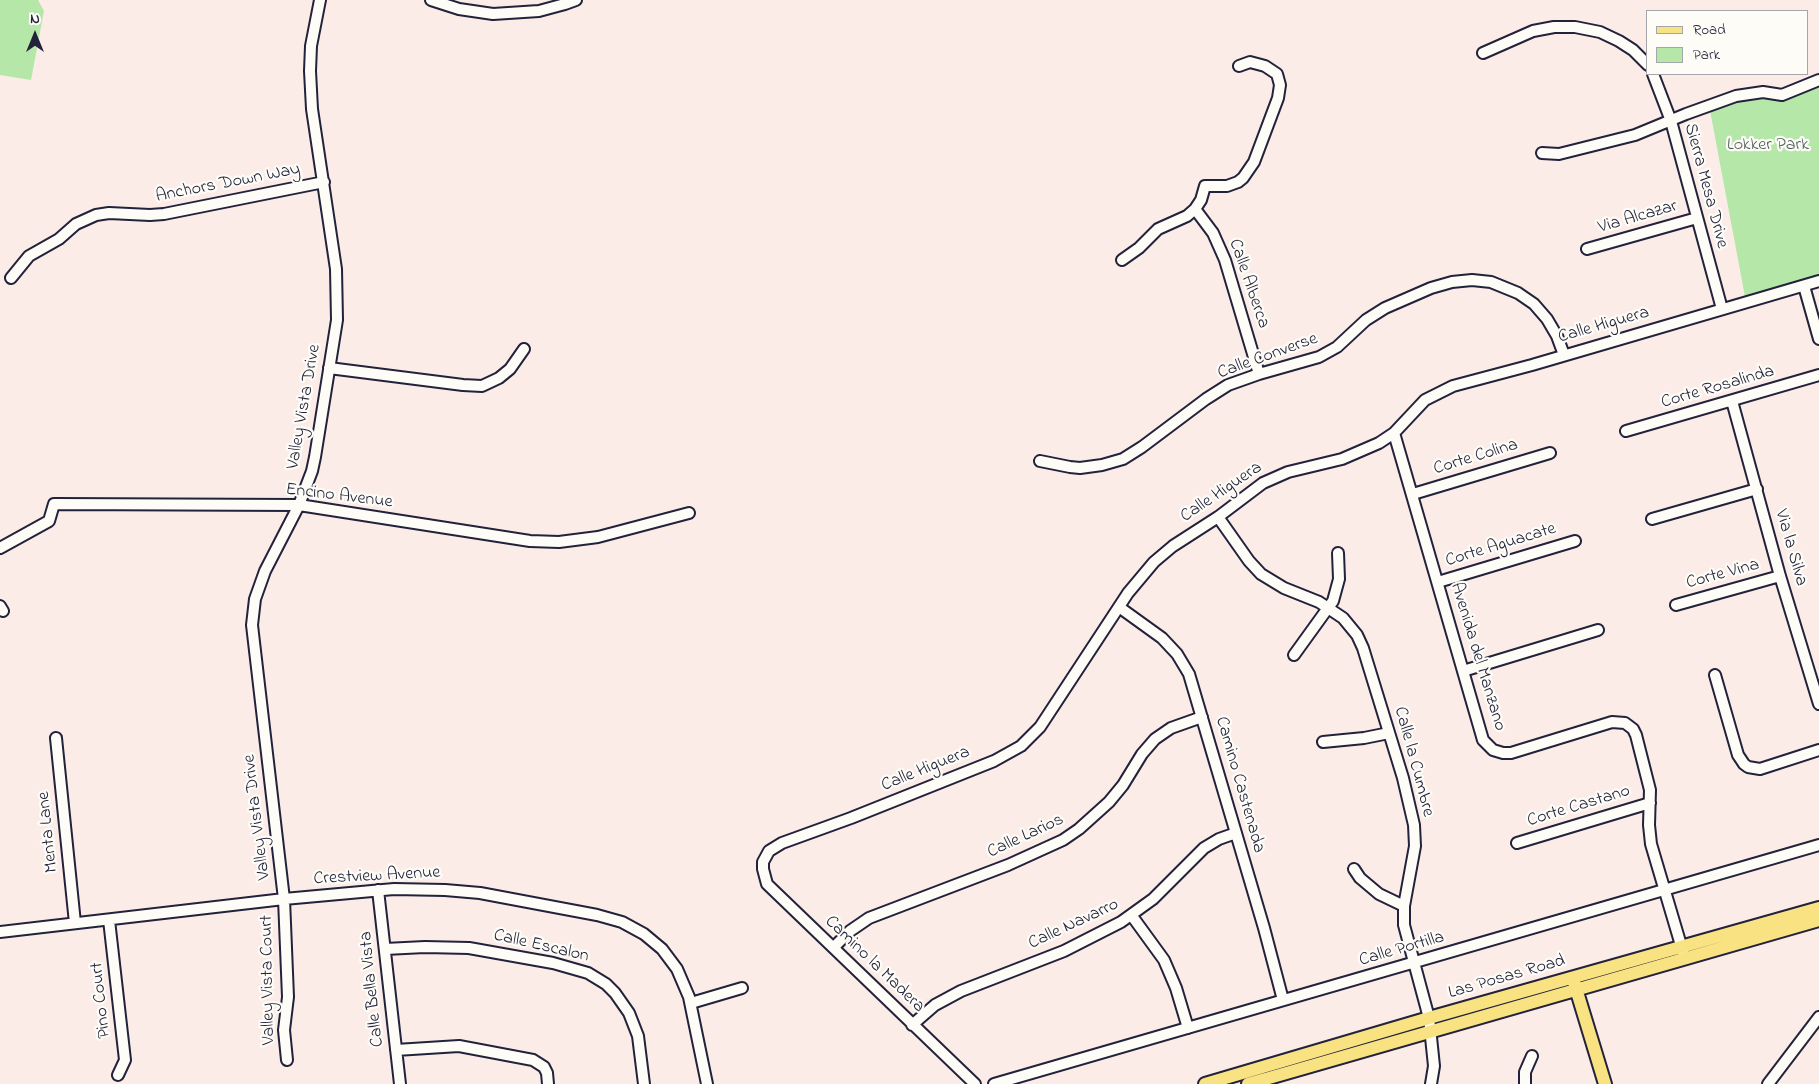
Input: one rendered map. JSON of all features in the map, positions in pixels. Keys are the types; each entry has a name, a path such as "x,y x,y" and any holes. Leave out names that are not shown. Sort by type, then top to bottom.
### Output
{"main road":[{"name":"Las Posas Road","path":"1248,1084 1431,1031 1575,984 1683,953 1819,908"},
{"name":"Las Posas Road","path":"1683,953 1819,920"},
{"name":"Las Posas Road","path":"1205,1084 1429,1018 1575,984"},
{"path":"1575,984 1605,1084"}],"street":[{"name":"Valley Vista Drive","path":"284,899 252,625 254,599 265,570 299,506 316,457 337,320 338,287 312,108 310,71 311,46 320,0"},
{"path":"431,0 459,9 492,14 539,11 576,0"},
{"path":"1483,53 1533,31 1554,27 1575,27 1600,32 1619,41 1633,50 1646,63"},
{"path":"1122,260 1139,248 1158,229 1187,216 1195,209 1201,200 1205,186 1232,184 1243,178 1248,172 1254,162 1278,98 1280,85 1277,74 1256,62 1239,66"},
{"name":"Sierra Mesa Drive","path":"1654,75 1671,121 1722,309"},
{"path":"1542,153 1559,154 1625,138 1736,96 1763,92 1782,95 1819,80"},
{"name":"Anchors Down Way","path":"11,278 29,256 59,239 76,224 96,215 109,213 164,214 324,182"},
{"name":"Calle Alberca","path":"1195,209 1213,233 1225,260 1259,374"},
{"name":"Via Alcazar","path":"1587,249 1697,218"},
{"name":"Calle Converse","path":"1040,461 1080,468 1102,465 1123,458 1142,447 1228,386 1259,374 1319,357 1337,347 1366,320 1385,308 1431,288 1462,281 1491,282 1510,288 1527,298 1548,318 1564,355"},
{"name":"Calle Higuera","path":"763,862 770,851 782,843 851,818 994,761 1021,746 1040,727 1137,581 1164,552 1250,492 1275,477 1301,468 1342,459 1379,443 1394,432 1421,404 1443,390 1819,281"},
{"path":"1804,286 1819,339"},
{"path":"329,368 482,386 499,378 510,368 524,349"},
{"name":"Corte Rosalinda","path":"1626,431 1819,375"},
{"name":"Via la Silva","path":"1732,401 1780,576 1819,704"},
{"name":"Avenida del Manzano","path":"1394,432 1481,736 1488,747 1498,752 1511,752 1612,722 1619,721 1629,725 1636,735 1648,781 1651,844 1683,953"},
{"name":"Corte Colina","path":"1413,494 1550,454"},
{"path":"1652,518 1756,490"},
{"name":"Encino Avenue","path":"0,548 49,521 54,504 299,506 530,542 559,542 598,537 689,513"},
{"name":"Calle la Cumbre","path":"1218,516 1249,561 1261,574 1284,588 1328,607 1348,623 1360,641 1390,733 1411,808 1415,837 1404,906 1404,924 1429,1018 1434,1066 1431,1084"},
{"name":"Corte Aguacate","path":"1438,582 1575,541"},
{"path":"1294,655 1335,596 1339,578 1338,553"},
{"name":"Corte Vina","path":"1676,605 1780,576"},
{"name":"Camino Castenada","path":"1119,608 1153,630 1177,654 1189,674 1264,928 1283,1000"},
{"path":"1463,671 1598,630"},
{"path":"1715,675 1738,755 1744,764 1754,769 1760,769 1819,750"},
{"name":"Calle Larios","path":"834,947 856,926 869,918 1008,865 1062,840 1090,821 1109,802 1123,785 1142,754 1155,739 1171,728 1202,717"},
{"path":"1323,742 1390,733"},
{"name":"Menta Lane","path":"56,738 75,924"},
{"name":"Corte Castano","path":"1518,843 1650,803"},
{"name":"Calle Navarro","path":"912,1025 936,1005 954,994 1064,951 1132,916 1153,899 1204,848 1219,839 1236,833"},
{"name":"Calle Portilla","path":"994,1084 1819,845"},
{"name":"Camino la Madera","path":"763,862 763,875 767,884 975,1084"},
{"path":"1354,869 1360,878 1379,894 1404,906"},
{"name":"Crestview Avenue","path":"0,932 378,890 432,889 480,893 536,902 622,922 649,937 666,954 682,978 691,1003 707,1084"},
{"name":"Calle Bella Vista","path":"378,890 400,1084"},
{"name":"Valley Vista Court","path":"284,899 288,997 284,1030 287,1060"},
{"path":"1132,916 1164,960 1176,988 1188,1028"},
{"name":"Pino Court","path":"109,920 125,1060 118,1076"},
{"name":"Calle Escalon","path":"386,950 424,947 469,948 553,963 588,973 606,984 629,1013 638,1036 644,1084"},
{"path":"691,1003 742,988"},
{"path":"1768,1084 1819,1017"},
{"path":"396,1050 459,1046 533,1060 544,1067 547,1073 548,1084"},
{"path":"1526,1084 1526,1072 1532,1056"}],"green space":[{"path":"0,0 38,0 44,11 31,80 0,75"},
{"name":"Lokker Park","path":"1819,80 1819,281 1746,302 1709,105 1736,96 1782,95"}]}
